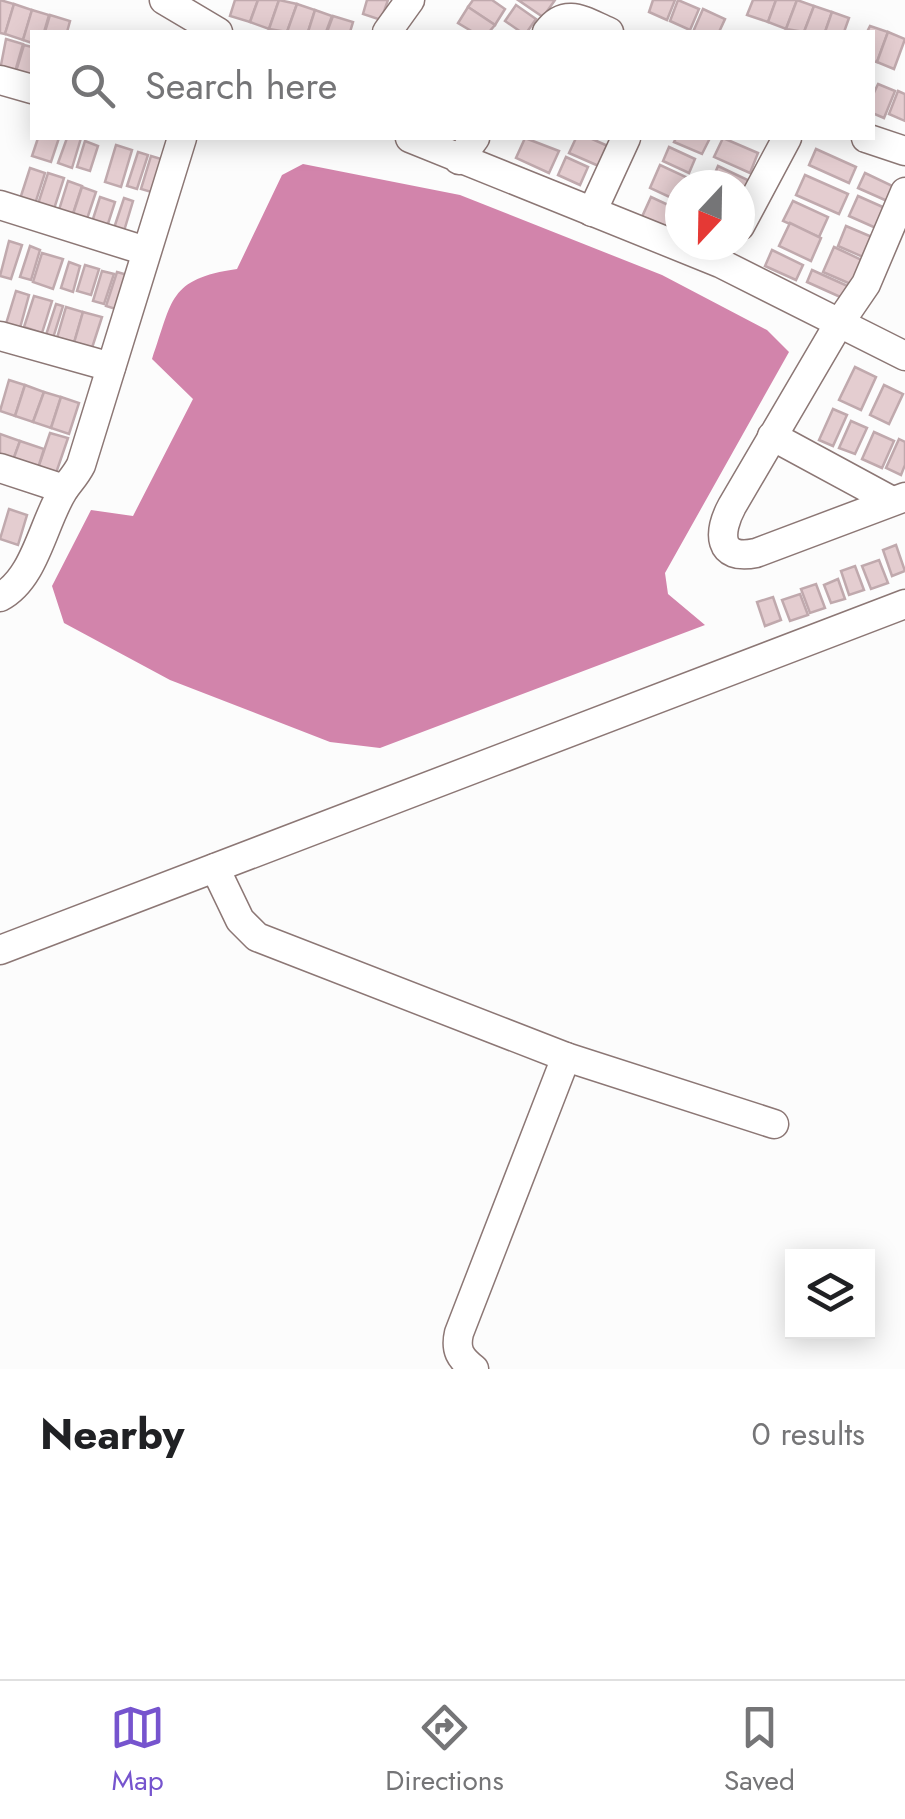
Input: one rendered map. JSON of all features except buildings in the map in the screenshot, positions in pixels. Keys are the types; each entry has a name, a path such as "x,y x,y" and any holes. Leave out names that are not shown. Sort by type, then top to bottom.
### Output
{"street":[{"path":"164,0 215,30"},
{"path":"388,30 410,0"},
{"path":"549,30 562,17 572,16 604,30"},
{"path":"0,80 30,89"},
{"path":"0,597 10,592 21,578 85,455 181,140"},
{"path":"420,140 467,149 592,212 665,235"},
{"path":"592,212 625,140"},
{"path":"755,198 786,140"},
{"path":"872,140 905,151"},
{"path":"898,499 756,554 730,550 720,530 772,436 866,284 905,192"},
{"path":"0,205 146,252"},
{"path":"735,260 838,325 905,356"},
{"path":"0,336 111,366"},
{"path":"772,436 898,499"},
{"path":"0,468 64,489"},
{"path":"0,950 905,604"},
{"path":"215,868 240,920 256,936 566,1057 774,1124"},
{"path":"474,1369 460,1355 459,1332 566,1057"}],"shaded area":[{"path":"303,164 460,195 662,275 767,330 789,352 665,573 668,594 705,625 380,748 330,742 170,680 64,623 52,586 91,510 133,516 193,399 152,359 170,307 185,286 214,273 237,269 282,175"}]}
